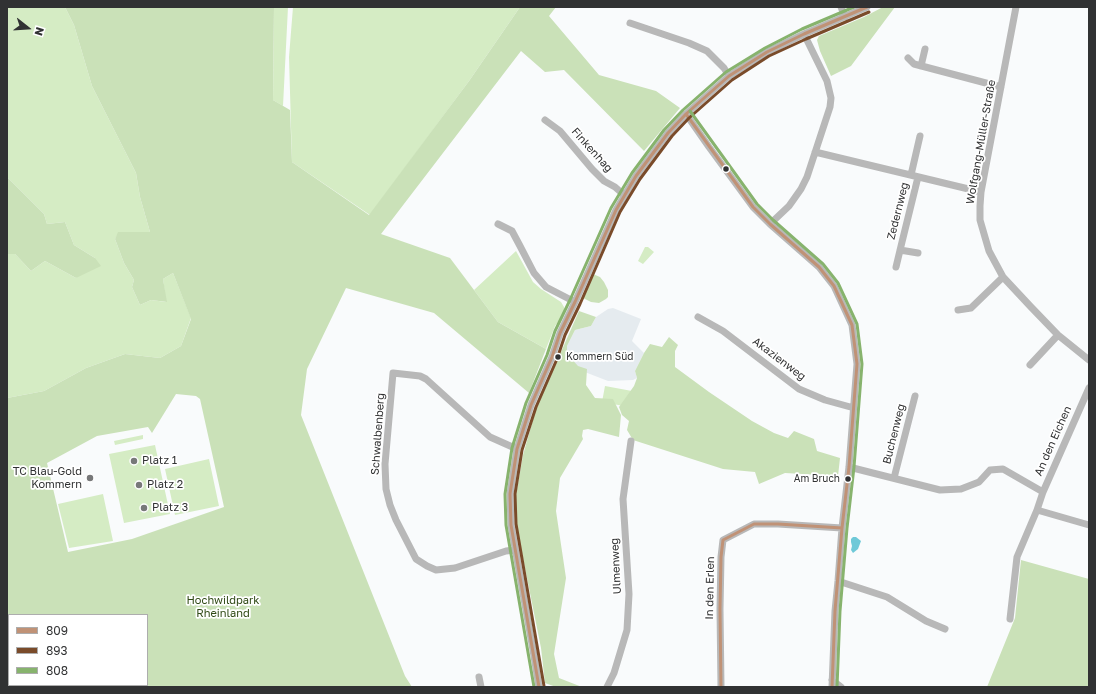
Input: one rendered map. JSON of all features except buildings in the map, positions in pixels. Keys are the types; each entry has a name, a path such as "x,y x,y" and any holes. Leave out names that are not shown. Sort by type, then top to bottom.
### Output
{"street":[{"path":"841,7 845,17"},
{"path":"539,687 511,525 510,494 517,449 531,405 552,357 560,333 616,210 624,195 668,133 686,114 728,76 767,52 804,34 867,7"},
{"name":"Wolfgang-Müller-Straße","path":"1016,7 981,192 980,220 989,251 1003,277 1058,335 1089,360"},
{"path":"630,23 689,43 707,51 724,68 728,76"},
{"path":"770,224 790,206 801,189 816,152 830,107 831,98 827,81 804,34"},
{"path":"921,66 926,49"},
{"path":"908,58 914,64 1001,87"},
{"path":"686,114 753,206 770,224 819,267 834,286 852,325 857,364 835,611 832,683 841,687"},
{"name":"Finkenhag","path":"545,120 560,131 604,181 615,187 624,195"},
{"name":"Zedernweg","path":"896,268 915,176 920,136"},
{"path":"816,152 981,192"},
{"path":"498,224 512,232 534,273 546,287 575,302"},
{"name":"Zedernweg","path":"900,250 918,253"},
{"path":"958,310 971,308 1003,277"},
{"name":"Akazienweg","path":"698,317 723,331 799,389 825,400 854,408"},
{"path":"1030,365 1058,335"},
{"name":"Schwalbenberg","path":"515,550 506,551 455,568 436,570 426,566 416,559 396,520 386,489 384,464 393,373 420,376 426,379 490,437 517,449"},
{"name":"An den Eichen","path":"1043,492 1086,400 1089,388"},
{"name":"Buchenweg","path":"894,478 915,396"},
{"name":"Ulmenweg","path":"607,687 614,673 627,630 629,594 623,498 631,441"},
{"name":"Buchenweg","path":"849,466 940,490 961,489 979,482 990,470 1003,469 1043,492"},
{"path":"1010,619 1017,557 1043,492"},
{"path":"1037,510 1089,525"},
{"name":"In den Erlen","path":"721,687 720,601 723,540 754,524 842,528"},
{"path":"838,581 887,597 926,621 945,629"},
{"path":"478,677 481,687"}],"shaded area":[{"path":"613,308 641,319 632,341 644,353 635,371 637,378 633,380 608,381 577,369 564,352 575,330 591,326 596,317 608,309"}],"green space":[{"path":"7,7 65,7 74,25 92,86 136,173 140,197 150,232 119,232 115,239 124,263 134,280 132,287 140,305 151,300 166,302 163,279 173,273 191,318 181,346 160,358 125,354 86,368 44,391 7,398 7,254 15,254 31,271 45,261 76,278 95,258 74,245 65,222 47,224 44,214 7,177"},
{"name":"Hochwildpark Rheinland","path":"65,7 274,7 273,100 290,110 292,162 369,215 469,81 520,7 556,7 549,16 599,75 656,91 680,108 644,151 564,70 545,72 521,51 381,234 450,258 498,322 546,349 529,393 434,313 346,288 307,369 301,415 405,676 412,687 7,687 7,398 44,391 86,368 125,354 160,358 181,346 191,319 173,273 163,279 167,302 151,300 140,305 132,287 134,280 124,263 115,239 118,232 150,232 140,197 136,173 92,86 74,25","holes":["176,394 196,396 200,399 224,507 132,539 68,552 47,463 97,436 148,427 152,433"]},
{"path":"274,7 288,7 283,106 273,100"},
{"path":"293,7 520,7 469,81 370,215 292,162 289,57"},
{"path":"883,7 895,7 851,66 831,76 820,51 817,40 819,36 864,17"},
{"path":"7,177 44,214 47,224 65,222 74,245 95,258 101,266 76,278 45,261 31,271 15,254 7,254"},
{"path":"645,247 648,247 654,252 643,264 638,261"},
{"path":"516,251 533,282 561,302 564,307 562,317 555,326 546,349 498,322 474,290"},
{"path":"593,274 600,277 608,290 608,297 599,303 591,302 583,298"},
{"path":"579,311 596,317 591,326 575,330 567,346 567,354 578,366 587,369 586,385 595,398 613,399 621,415 619,437 588,429 583,430 583,439 560,478 556,511 566,578 554,654 559,678 582,687 556,687 545,683 541,648 516,523 516,495 523,455 536,409"},
{"path":"669,337 678,345 675,351 675,367 752,421 774,433 788,438 794,431 814,439 817,451 840,458 838,476 785,473 759,484 755,472 723,469 633,440 627,430 629,421 622,415 619,407 634,386 637,378 635,371 650,344 662,347"},
{"path":"605,386 632,391 629,407 602,402"},
{"path":"143,435 143,439 115,445 114,441"},
{"path":"155,445 170,514 124,523 109,454"},
{"path":"209,459 219,506 175,515 165,469"},
{"path":"103,494 113,541 69,548 58,504"},
{"path":"1021,560 1089,579 1089,687 987,687 1015,618"}],"water":[{"path":"856,537 861,541 858,549 853,553 851,550 851,539"}],"transit line":[{"name":"808","path":"534,687 506,525 505,494 512,448 526,403 547,355 555,331 611,208 632,173 664,130 683,110 726,72 765,48 802,29 854,7"},
{"name":"809","path":"539,687 511,525 510,494 517,449 531,405 552,357 560,333 616,210 636,176 668,133 686,114 729,76 767,52 804,34 867,7"},
{"name":"893","path":"544,686 516,524 515,494 522,450 536,407 557,359 565,335 620,212 640,179 672,136 689,118 732,80 769,56 869,12"},
{"name":"808","path":"690,111 757,204 823,264 838,283 857,324 862,364 840,611 837,687"},
{"name":"809","path":"686,114 753,207 819,267 834,286 852,325 857,364 835,611 832,687"},
{"name":"809","path":"721,687 720,609 721,557 723,540 754,524 842,528"}],"place":[{"name":"Kommern Süd","path":"558,357"},
{"name":"Platz 1","path":"134,461"},
{"name":"TC Blau-Gold Kommern","path":"90,478"},
{"name":"Am Bruch","path":"848,479"},
{"name":"Platz 2","path":"139,485"},
{"name":"Platz 3","path":"144,508"}]}
